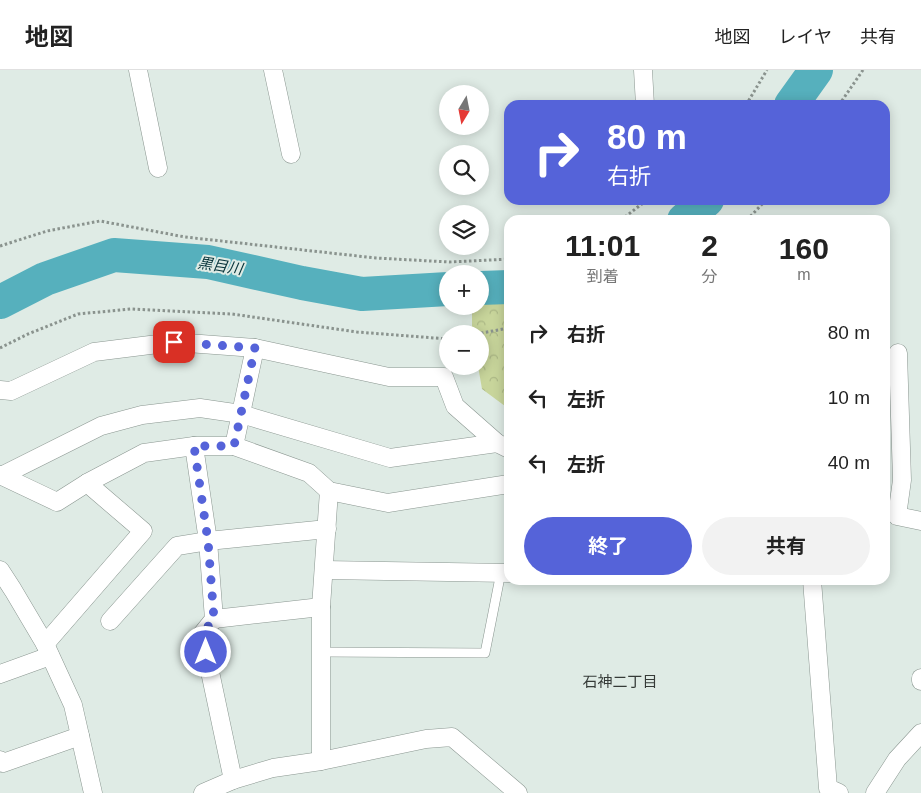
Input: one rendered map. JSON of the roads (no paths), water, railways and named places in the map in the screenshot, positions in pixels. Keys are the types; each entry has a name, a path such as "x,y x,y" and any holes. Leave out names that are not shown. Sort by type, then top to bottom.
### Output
{"street":[{"path":"138,70 158,168"},
{"path":"273,70 291,154"},
{"path":"643,70 645,100"},
{"path":"0,390 11,391 94,352 174,342 255,348 390,377 444,376 455,406 503,446"},
{"path":"234,446 255,348"},
{"path":"898,353 902,480 897,516 921,521"},
{"path":"2,475 100,426 142,415 200,408 241,414 390,458 503,446"},
{"path":"2,475 57,502 87,483 144,453 194,446 234,446 309,473 329,491 388,504 504,485"},
{"path":"194,446 208,541 214,619 202,634 234,780"},
{"path":"0,674 47,650 143,531 87,483"},
{"path":"321,760 321,607 329,491"},
{"path":"110,622 177,546 327,529"},
{"path":"0,570 7,592 47,650 73,705 93,793"},
{"path":"324,570 504,572"},
{"path":"812,585 828,788 839,793"},
{"path":"214,619 321,607"},
{"path":"875,793 897,759 921,733"},
{"path":"1,762 80,736"},
{"path":"203,793 234,780 273,768 426,739 452,738 518,793"}],"lane":[{"path":"321,652 485,653 504,576"}],"waterway":[{"name":"黒目川","path":"795,100 816,70"},
{"name":"黒目川","path":"690,215 701,205"},
{"name":"黒目川","path":"0,302 45,279 114,255 208,262 362,294 439,290"},
{"name":"黒目川","path":"489,288 504,287"}],"district":[{"name":"石神二丁目","path":"620,682"}]}
